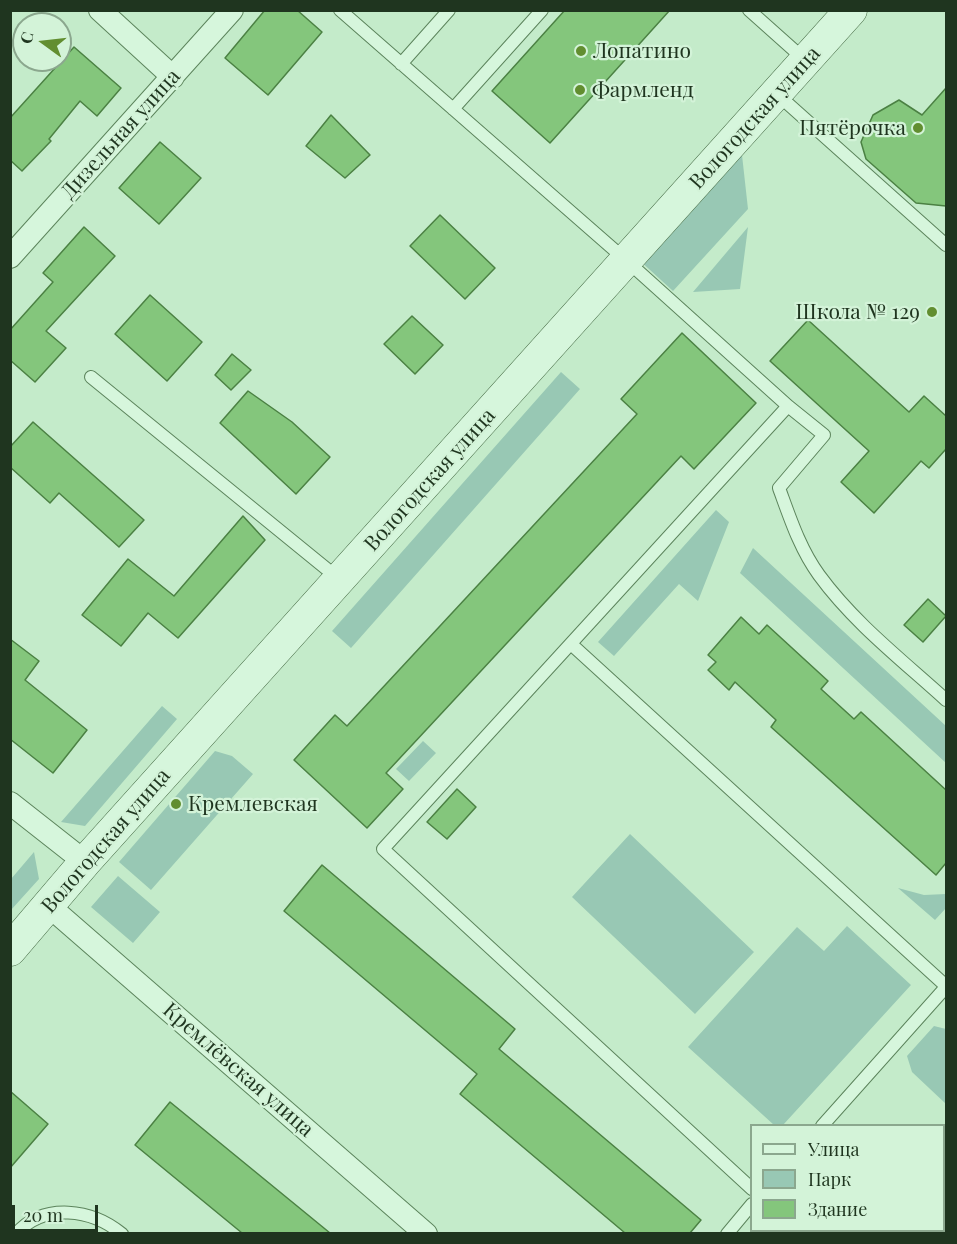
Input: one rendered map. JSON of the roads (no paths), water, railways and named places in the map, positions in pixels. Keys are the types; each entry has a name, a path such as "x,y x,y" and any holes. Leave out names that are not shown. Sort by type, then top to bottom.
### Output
{"main road":[{"name":"Вологодская улица","path":"10,950 85,862 850,10"}],"street":[{"path":"100,10 173,77"},
{"name":"Дизельная улица","path":"10,258 232,10"},
{"path":"10,803 85,862"},
{"name":"Кремлёвская улица","path":"49,906 426,1233"}],"lane":[{"path":"340,10 627,261 788,406 824,435 779,488 796,534 818,573 849,613 946,700"},
{"path":"401,64 449,10"},
{"path":"453,109 542,10"},
{"path":"749,10 806,61"},
{"path":"776,93 946,245"},
{"path":"91,377 340,580"},
{"path":"750,1187 383,849 788,406"},
{"path":"571,644 946,987 823,1124"},
{"path":"727,1233 750,1206"},
{"path":"16,1233 23,1226 63,1210 106,1220 122,1233"}],"place":[{"name":"Лопатино","path":"581,51"},
{"name":"Фармленд","path":"580,90"},
{"name":"Пятёрочка","path":"918,128"},
{"name":"Школа № 129","path":"932,312"},
{"name":"Кремлевская","path":"176,804"}]}
